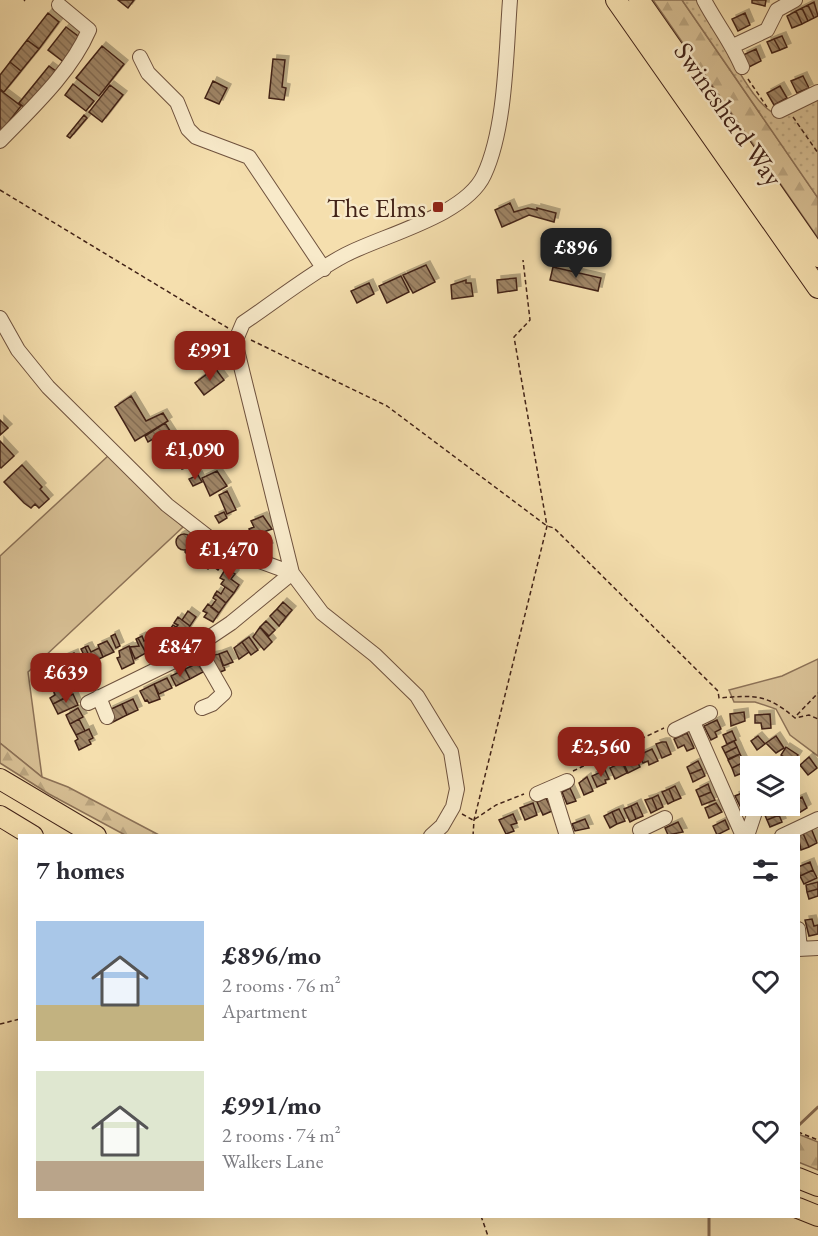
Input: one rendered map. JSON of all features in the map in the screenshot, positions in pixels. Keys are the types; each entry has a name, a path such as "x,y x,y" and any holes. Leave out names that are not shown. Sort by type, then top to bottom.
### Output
{"highway":[{"name":"Swinesherd Way","path":"616,0 818,288"},
{"name":"Swinesherd Way","path":"639,0 818,257"},
{"path":"0,779 93,834"},
{"path":"0,816 30,834"},
{"path":"800,1179 818,1186"},
{"path":"800,1209 818,1215"}],"street":[{"path":"433,834 442,826 457,789 451,752 417,696 375,655 322,613 292,573 236,350 238,334 243,323 344,255 454,205 474,190 484,176 494,147 503,88 510,0"},
{"path":"704,0 716,23 733,46 742,67"},
{"path":"733,46 767,30 777,10 795,0"},
{"path":"0,141 51,86 86,38 89,30 59,5"},
{"path":"140,57 148,73 177,102 188,129 196,137 249,157 324,269"},
{"path":"782,109 818,92"},
{"path":"0,318 18,350 48,387 167,504 221,547 292,573"},
{"path":"107,717 93,700 176,660 231,623 292,573"},
{"path":"197,646 224,693 212,704 202,708"},
{"path":"675,730 710,713"},
{"path":"693,722 744,834"},
{"path":"537,794 567,781"},
{"path":"552,788 566,834"},
{"path":"746,834 753,816"},
{"path":"786,834 818,819"},
{"path":"640,830 659,826"},
{"path":"800,949 818,948"}],"path":[{"path":"742,67 769,109 782,109 818,153"},
{"path":"0,190 238,334 387,406 547,526 554,528 718,691 718,698 745,696 774,700 795,718 809,715 818,719"},
{"path":"473,834 474,820 547,526 514,337 530,320 524,260"},
{"path":"796,716 818,693"},
{"path":"567,781 565,775 672,724 675,730"},
{"path":"474,820 496,806 534,790 537,794"},
{"path":"0,1024 18,1020"},
{"path":"800,1133 818,1140"},
{"path":"482,1218 488,1236"}],"green space":[{"path":"653,0 682,0 818,198 818,238"},
{"path":"682,0 700,0 744,80 764,106 774,113 818,91 818,198"},
{"path":"108,456 183,527 28,672 42,777 0,743 0,556"},
{"path":"818,659 818,756 790,735 776,709 755,702 734,702 729,690 782,676"},
{"path":"0,743 42,777 68,787 157,834 123,834 49,794 0,763"},
{"path":"800,1135 818,1142 818,1170 800,1163"}],"building":[{"path":"118,0 134,0 128,8"},
{"path":"752,0 766,0 765,6 752,3"},
{"path":"814,2 818,16 814,18 808,5"},
{"path":"808,5 814,18 808,21 802,8"},
{"path":"802,8 808,21 802,24 796,11"},
{"path":"796,11 802,24 792,28 787,16"},
{"path":"48,13 59,22 39,49 27,40"},
{"path":"745,13 750,25 738,31 732,19"},
{"path":"66,27 82,39 65,63 48,50"},
{"path":"782,36 787,47 780,50 774,39"},
{"path":"774,39 780,50 772,53 767,42"},
{"path":"27,40 39,49 21,71 10,62"},
{"path":"102,46 124,64 99,96 76,78"},
{"path":"756,49 761,61 749,67 743,55"},
{"path":"273,59 285,60 282,87 286,88 284,100 269,98"},
{"path":"10,62 21,71 4,92 0,89 0,75"},
{"path":"49,66 57,72 27,110 19,103"},
{"path":"803,76 809,88 797,93 791,81"},
{"path":"213,81 227,88 219,104 205,98"},
{"path":"73,84 94,101 86,111 65,95"},
{"path":"110,85 123,95 102,122 89,112"},
{"path":"780,86 787,98 774,105 767,93"},
{"path":"0,90 21,106 0,133"},
{"path":"84,115 87,118 70,138 67,136"},
{"path":"510,203 514,212 528,208 537,210 537,208 556,213 554,222 529,215 502,227 495,210"},
{"path":"426,265 435,282 413,293 403,275"},
{"path":"553,267 601,278 598,291 550,280"},
{"path":"401,276 409,292 387,303 379,286"},
{"path":"516,278 517,290 498,293 497,280"},
{"path":"466,280 466,283 471,283 473,296 452,299 451,285"},
{"path":"369,283 374,294 357,303 351,291"},
{"path":"215,368 224,380 204,395 195,383"},
{"path":"131,396 146,421 163,413 168,421 135,441 115,407"},
{"path":"0,420 8,428 0,435"},
{"path":"165,423 174,437 157,448 153,439 148,442 145,436"},
{"path":"211,437 214,445 206,448 213,463 198,469 196,464 182,469 177,458"},
{"path":"172,439 179,449 185,445 188,449 166,463 157,448"},
{"path":"0,441 14,456 1,468 0,467"},
{"path":"22,465 42,487 40,489 49,499 39,508 35,504 31,508 24,503 4,482"},
{"path":"217,471 227,486 210,496 202,478"},
{"path":"198,475 202,482 193,486 189,479"},
{"path":"227,491 236,510 227,514 219,495"},
{"path":"224,512 227,518 219,523 215,516"},
{"path":"263,516 272,529 252,536 249,529 254,527 251,521"},
{"path":"184,534 192,542 184,550 176,542"},
{"path":"265,539 269,547 260,551 256,543"},
{"path":"193,540 203,548 197,556 190,550 187,554 185,552"},
{"path":"203,548 214,555 205,567 196,560"},
{"path":"214,555 224,562 218,570 211,565 208,569 205,567"},
{"path":"226,568 235,574 231,579 239,585 234,593 221,584 224,580 220,578"},
{"path":"225,587 234,593 226,603 215,594 217,591 221,594"},
{"path":"215,594 226,603 219,613 211,607 216,600 213,598"},
{"path":"283,602 292,610 286,617 277,609"},
{"path":"208,604 219,613 213,622 204,617 207,613 203,611"},
{"path":"277,609 286,617 279,626 270,616"},
{"path":"188,611 196,617 190,626 182,620"},
{"path":"178,617 190,626 183,637 179,634 176,637 168,632 173,625 176,627 178,625 174,623"},
{"path":"266,621 275,630 269,636 260,627"},
{"path":"260,627 272,642 264,650 253,637"},
{"path":"156,633 158,637 164,634 168,643 157,648 152,635"},
{"path":"115,634 120,646 116,648 111,636"},
{"path":"142,636 144,641 150,637 157,648 146,653 138,638"},
{"path":"249,637 258,650 251,655 242,642"},
{"path":"138,638 146,653 135,659 130,647 139,646 136,639"},
{"path":"107,641 114,652 103,657 98,645"},
{"path":"242,642 249,652 239,659 234,648"},
{"path":"88,646 91,652 99,648 103,657 92,662 85,647"},
{"path":"129,646 134,663 122,669 117,658 120,657 119,651"},
{"path":"85,647 92,662 81,668 77,659 84,655 81,649"},
{"path":"227,651 233,662 223,666 219,654"},
{"path":"74,653 80,671 63,676 56,661"},
{"path":"219,654 225,670 216,674 209,656"},
{"path":"198,663 203,672 190,679 185,669"},
{"path":"185,669 190,679 176,686 171,676"},
{"path":"167,678 172,688 159,694 154,684"},
{"path":"67,684 70,695 53,704 50,698 55,695 52,687 56,685 58,689"},
{"path":"154,684 160,699 149,703 145,701 140,691"},
{"path":"73,694 78,705 58,714 53,704"},
{"path":"133,699 138,710 127,715 122,704"},
{"path":"122,704 127,715 111,723 109,710"},
{"path":"78,708 83,717 70,724 66,715"},
{"path":"744,712 745,721 731,726 730,714"},
{"path":"770,714 771,728 762,729 761,723 755,723 755,715"},
{"path":"79,719 85,731 76,735 70,724"},
{"path":"717,720 721,729 715,732 717,737 711,740 704,726"},
{"path":"89,729 93,738 89,740 91,744 79,750 75,741 78,739 76,735"},
{"path":"732,731 736,740 727,744 723,735"},
{"path":"687,733 694,748 687,751 684,745 678,748 674,739"},
{"path":"758,736 765,744 757,750 751,741"},
{"path":"776,736 784,748 776,753 766,743"},
{"path":"734,741 737,747 725,753 722,747"},
{"path":"666,742 671,754 662,758 656,744"},
{"path":"737,747 740,754 728,759 725,753"},
{"path":"786,747 798,755 782,756"},
{"path":"652,749 658,761 649,765 648,761 643,763 639,755"},
{"path":"740,754 741,756 740,764 732,768 728,760"},
{"path":"635,757 640,767 628,773 623,762"},
{"path":"809,757 817,768 808,775 800,765"},
{"path":"698,761 702,769 690,774 687,767"},
{"path":"622,762 627,773 615,779 610,768"},
{"path":"740,764 740,774 735,776 732,768"},
{"path":"702,769 705,776 693,782 690,774"},
{"path":"605,770 609,779 597,787 592,776"},
{"path":"587,777 593,791 584,795 579,783"},
{"path":"708,784 711,792 699,797 696,790"},
{"path":"675,786 681,798 674,801 669,789"},
{"path":"570,788 576,801 567,804 562,792"},
{"path":"669,789 674,801 668,804 662,792"},
{"path":"711,792 715,800 702,805 699,797"},
{"path":"740,794 740,806 735,796"},
{"path":"658,795 663,807 657,810 652,798"},
{"path":"802,797 807,808 800,812 800,798"},
{"path":"546,798 552,811 543,815 537,802"},
{"path":"652,798 657,810 651,813 645,800"},
{"path":"533,803 537,815 525,820 520,808"},
{"path":"637,803 643,816 636,819 631,806"},
{"path":"716,803 722,812 709,818 705,808"},
{"path":"631,806 636,819 630,822 624,809"},
{"path":"619,809 625,821 617,824 612,812"},
{"path":"612,812 617,824 610,828 604,816"},
{"path":"513,814 517,823 511,825 514,831 506,834 499,820"},
{"path":"765,816 777,816 767,820"},
{"path":"779,816 782,822 770,827 767,820"},
{"path":"585,819 589,828 575,831 572,824"},
{"path":"725,820 729,829 717,834 713,826"},
{"path":"678,822 683,832 668,834 665,828"},
{"path":"811,828 817,843 809,847 802,831"},
{"path":"802,831 809,847 801,850 800,845 800,834"},
{"path":"810,862 813,870 800,876 800,866"},
{"path":"813,870 817,878 804,884 800,876"},
{"path":"818,882 818,889 807,892 806,885"},
{"path":"818,889 818,896 809,899 807,892"},
{"path":"812,919 814,926 818,925 818,934 809,936 805,920"}],"waterway":[{"path":"800,1124 818,1107"},
{"path":"709,1218 709,1236"}],"place":[{"name":"The Elms","path":"438,207"}]}
